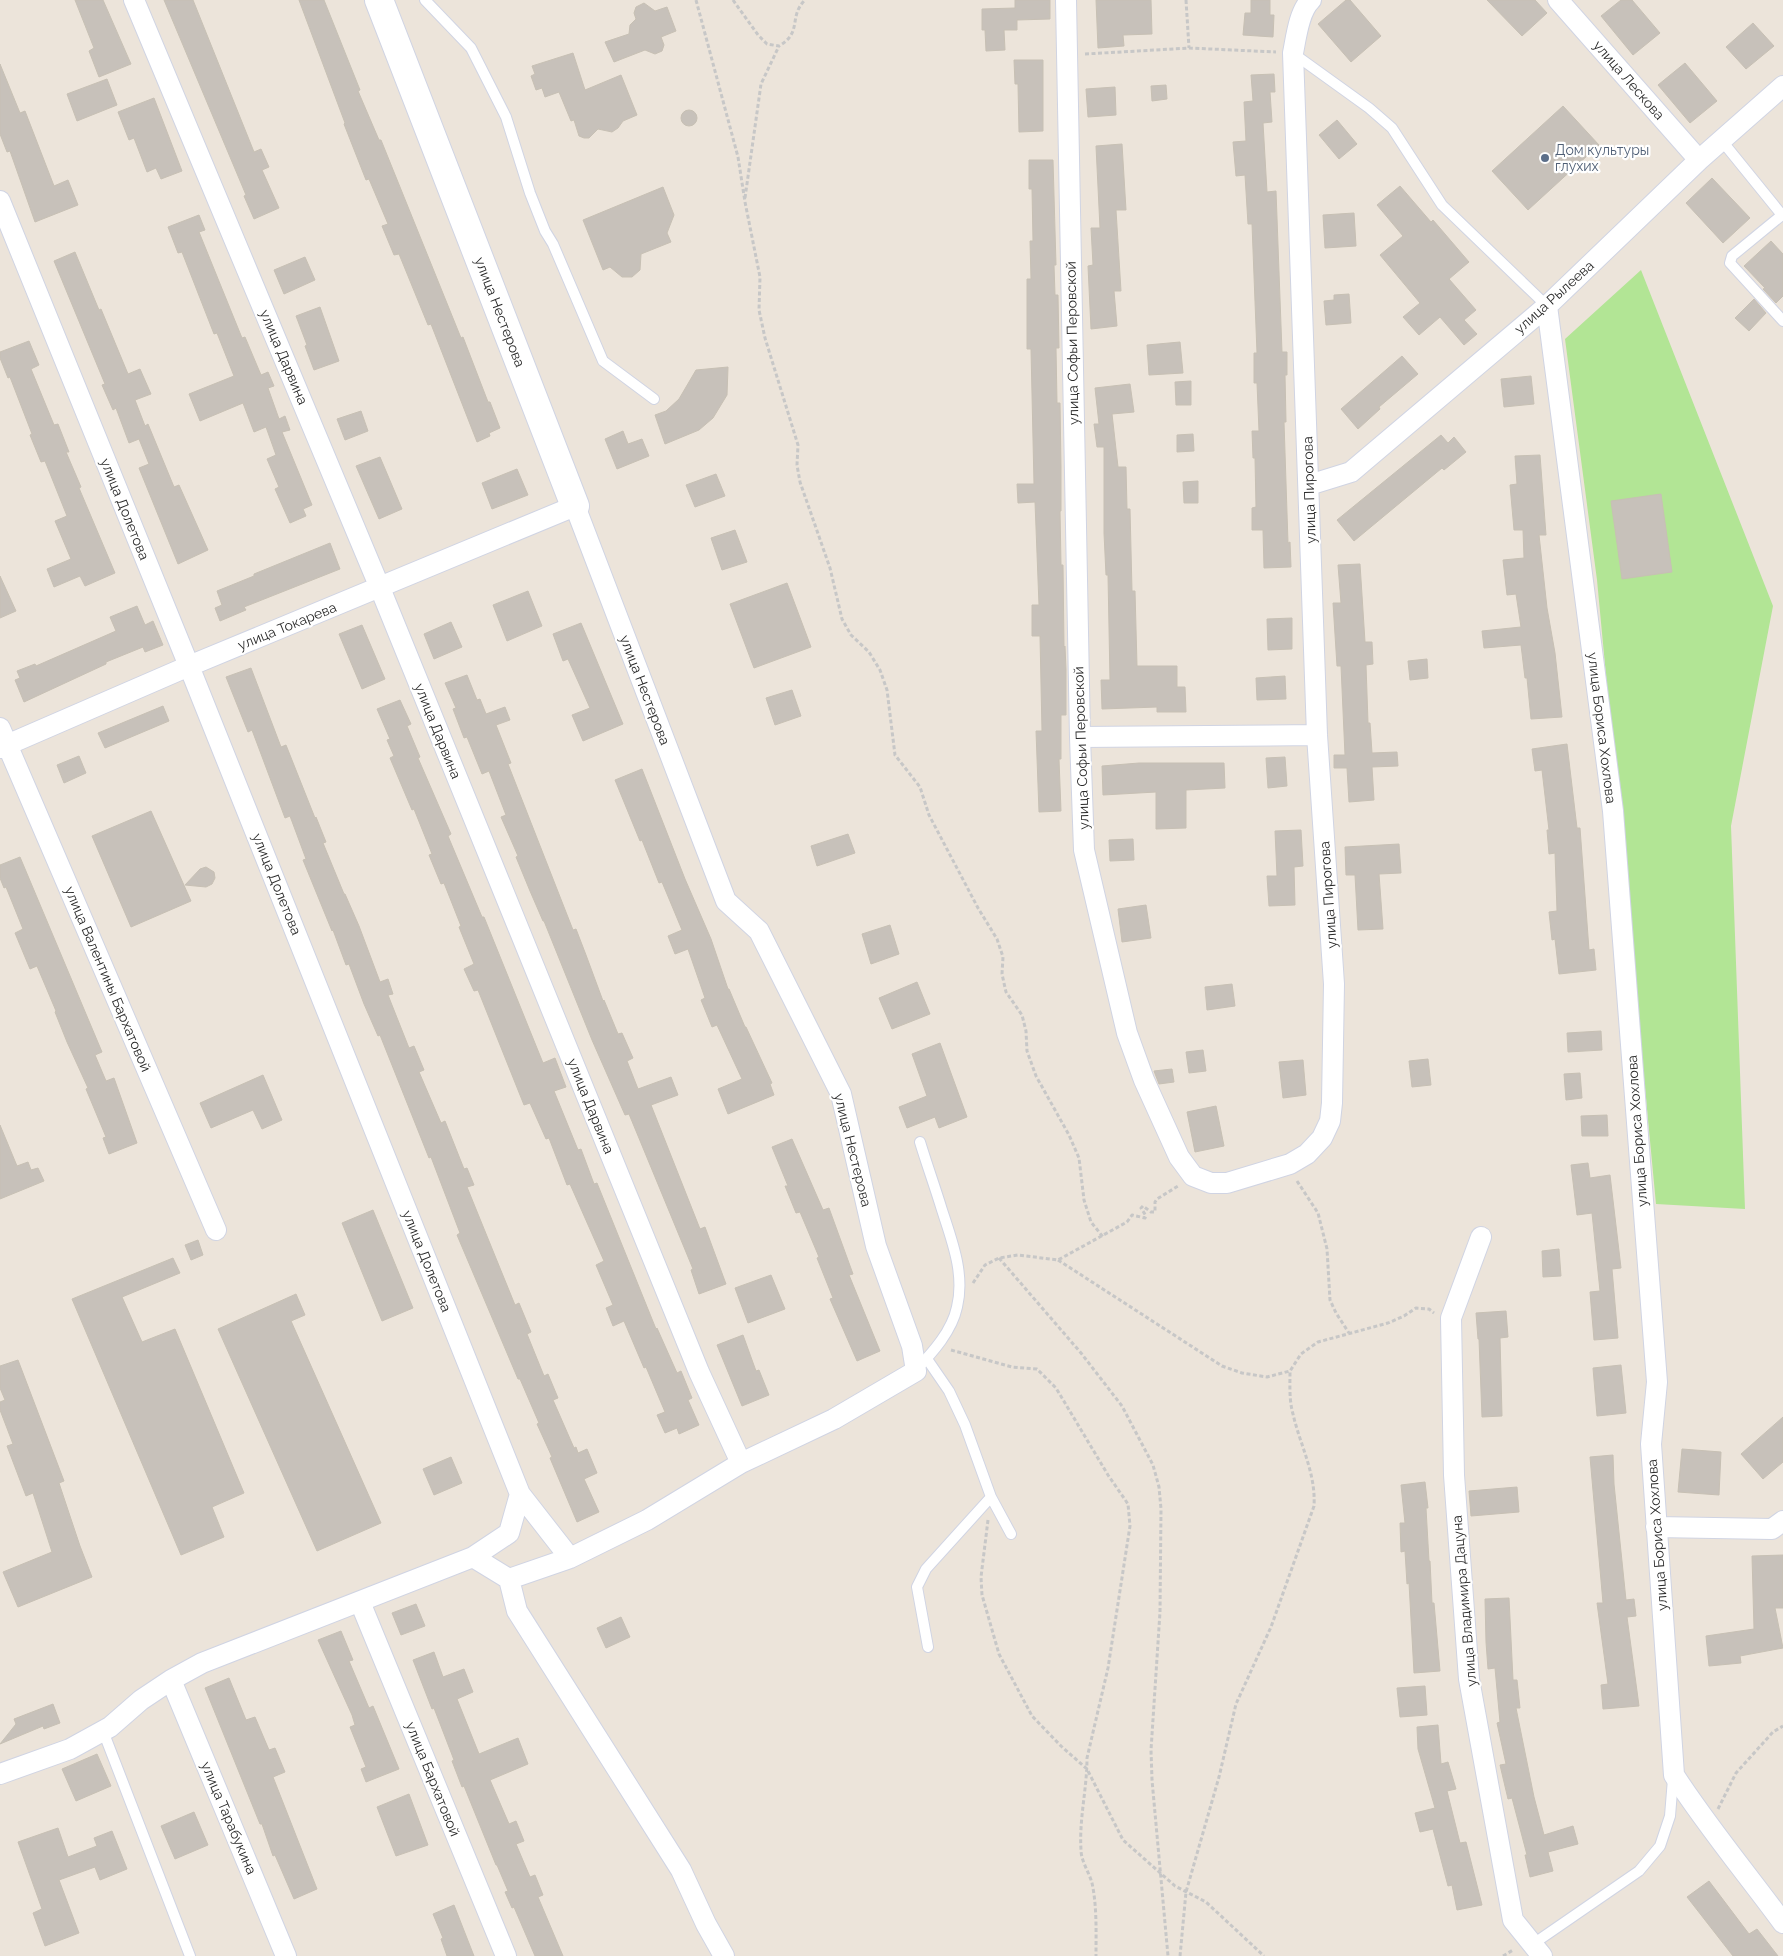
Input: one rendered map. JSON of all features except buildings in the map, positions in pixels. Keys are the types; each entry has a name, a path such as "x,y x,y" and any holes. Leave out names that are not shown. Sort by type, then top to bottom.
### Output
{"street":[{"name":"улица Дарвина","path":"134,0 380,588 699,1372 741,1463"},
{"name":"улица Нестерова","path":"379,0 726,900 759,931 841,1094 876,1246 912,1346 921,1365"},
{"name":"улица Софьи Перовской","path":"1066,0 1080,737 1084,850 1127,1033 1144,1080 1179,1157 1194,1176"},
{"name":"улица Пирогова","path":"1290,1164 1307,1154 1322,1138 1330,1121 1334,984 1317,736 1293,53 1298,25 1311,0"},
{"name":"улица Лескова","path":"1558,0 1699,160"},
{"name":"улица Рылеева","path":"1309,485 1351,472 1547,306 1699,160 1783,86"},
{"name":"улица Долетова","path":"0,201 189,666 520,1494 570,1558"},
{"name":"улица Бориса Хохлова","path":"1547,306 1613,811 1657,1382 1651,1444 1674,1775 1693,1806 1710,1825 1783,1923"},
{"name":"улица Токарева","path":"2,740 380,588 575,506"},
{"path":"1080,737 1317,736"},
{"name":"улица Валентины Бархатовой","path":"2,740 216,1230"},
{"path":"1194,1176 1211,1183 1228,1183 1290,1164"},
{"name":"улица Владимира Дацуна","path":"1481,1237 1451,1318 1454,1475 1469,1678 1513,1920 1537,1950"},
{"path":"510,1579 570,1558 646,1520 741,1463 834,1418 921,1365"},
{"path":"0,1774 70,1749 103,1731 141,1700 171,1680 202,1663 473,1557 509,1533 520,1494"},
{"path":"1656,1527 1772,1529 1783,1521"},
{"path":"473,1557 510,1579 516,1610 681,1870 706,1924 724,1956"},
{"name":"улица Бархатовой","path":"360,1602 506,1956"},
{"name":"улица Тарабукина","path":"171,1680 286,1956"}],"lane":[{"path":"425,0 471,48 501,108 545,232 553,244 603,361 654,399"},
{"path":"1293,53 1369,108 1392,128 1442,205 1547,306"},
{"path":"1722,141 1782,215 1732,256 1730,263 1783,321"},
{"path":"920,1142 956,1252 960,1280 957,1307 949,1328 921,1365 949,1391 965,1425 991,1497 1011,1534"},
{"path":"928,1647 917,1587 926,1569 991,1497"},
{"path":"103,1731 190,1956"},
{"path":"1537,1950 1639,1871 1660,1846 1670,1816 1674,1775"}],"path":[{"path":"696,0 738,158 760,277 759,310 765,338 796,437 800,482 830,568 842,619 852,635 869,652 880,670 887,690 895,755 920,788 929,815 978,908 997,939 1004,957 1002,974 1006,992 1022,1015 1028,1051 1036,1076 1069,1135 1079,1158 1084,1200 1091,1222 1103,1237"},
{"path":"733,0 767,44 779,46"},
{"path":"745,202 761,84 779,46 788,41 795,28 797,7 805,0"},
{"path":"1186,0 1189,48"},
{"path":"1067,56 1189,48 1293,53"},
{"path":"1290,1164 1298,1184 1318,1213 1327,1248 1330,1300 1349,1333"},
{"path":"1058,1260 1103,1237 1127,1222 1132,1215 1144,1218 1146,1216 1141,1208 1143,1206 1151,1212 1155,1212 1154,1206 1157,1199 1194,1176"},
{"path":"957,1307 985,1265 999,1258 1018,1255 1058,1260 1222,1366 1242,1373 1267,1377 1290,1370"},
{"path":"999,1258 1081,1353 1122,1406 1153,1465 1159,1486 1161,1510 1160,1612 1151,1750 1168,1956"},
{"path":"1180,1956 1186,1892 1220,1777 1236,1704 1271,1627 1314,1506 1315,1489 1312,1476 1292,1413 1290,1370 1301,1354 1318,1342 1388,1323 1416,1308 1429,1309 1436,1314 1451,1318"},
{"path":"936,1347 967,1353 1012,1367 1037,1369 1056,1388 1108,1475 1128,1504 1130,1526 1108,1668 1087,1758 1081,1812 1080,1852 1092,1883 1096,1922 1096,1956"},
{"path":"991,1497 981,1588 999,1654 1032,1716 1087,1770 1123,1840 1161,1875 1186,1892 1206,1902 1264,1956"},
{"path":"1710,1825 1736,1773 1773,1732 1783,1726"}],"green space":[{"path":"1641,270 1773,606 1731,826 1745,1209 1656,1204 1597,580 1565,339"}],"place":[{"name":"Дом культуры глухих","path":"1545,158"}]}
